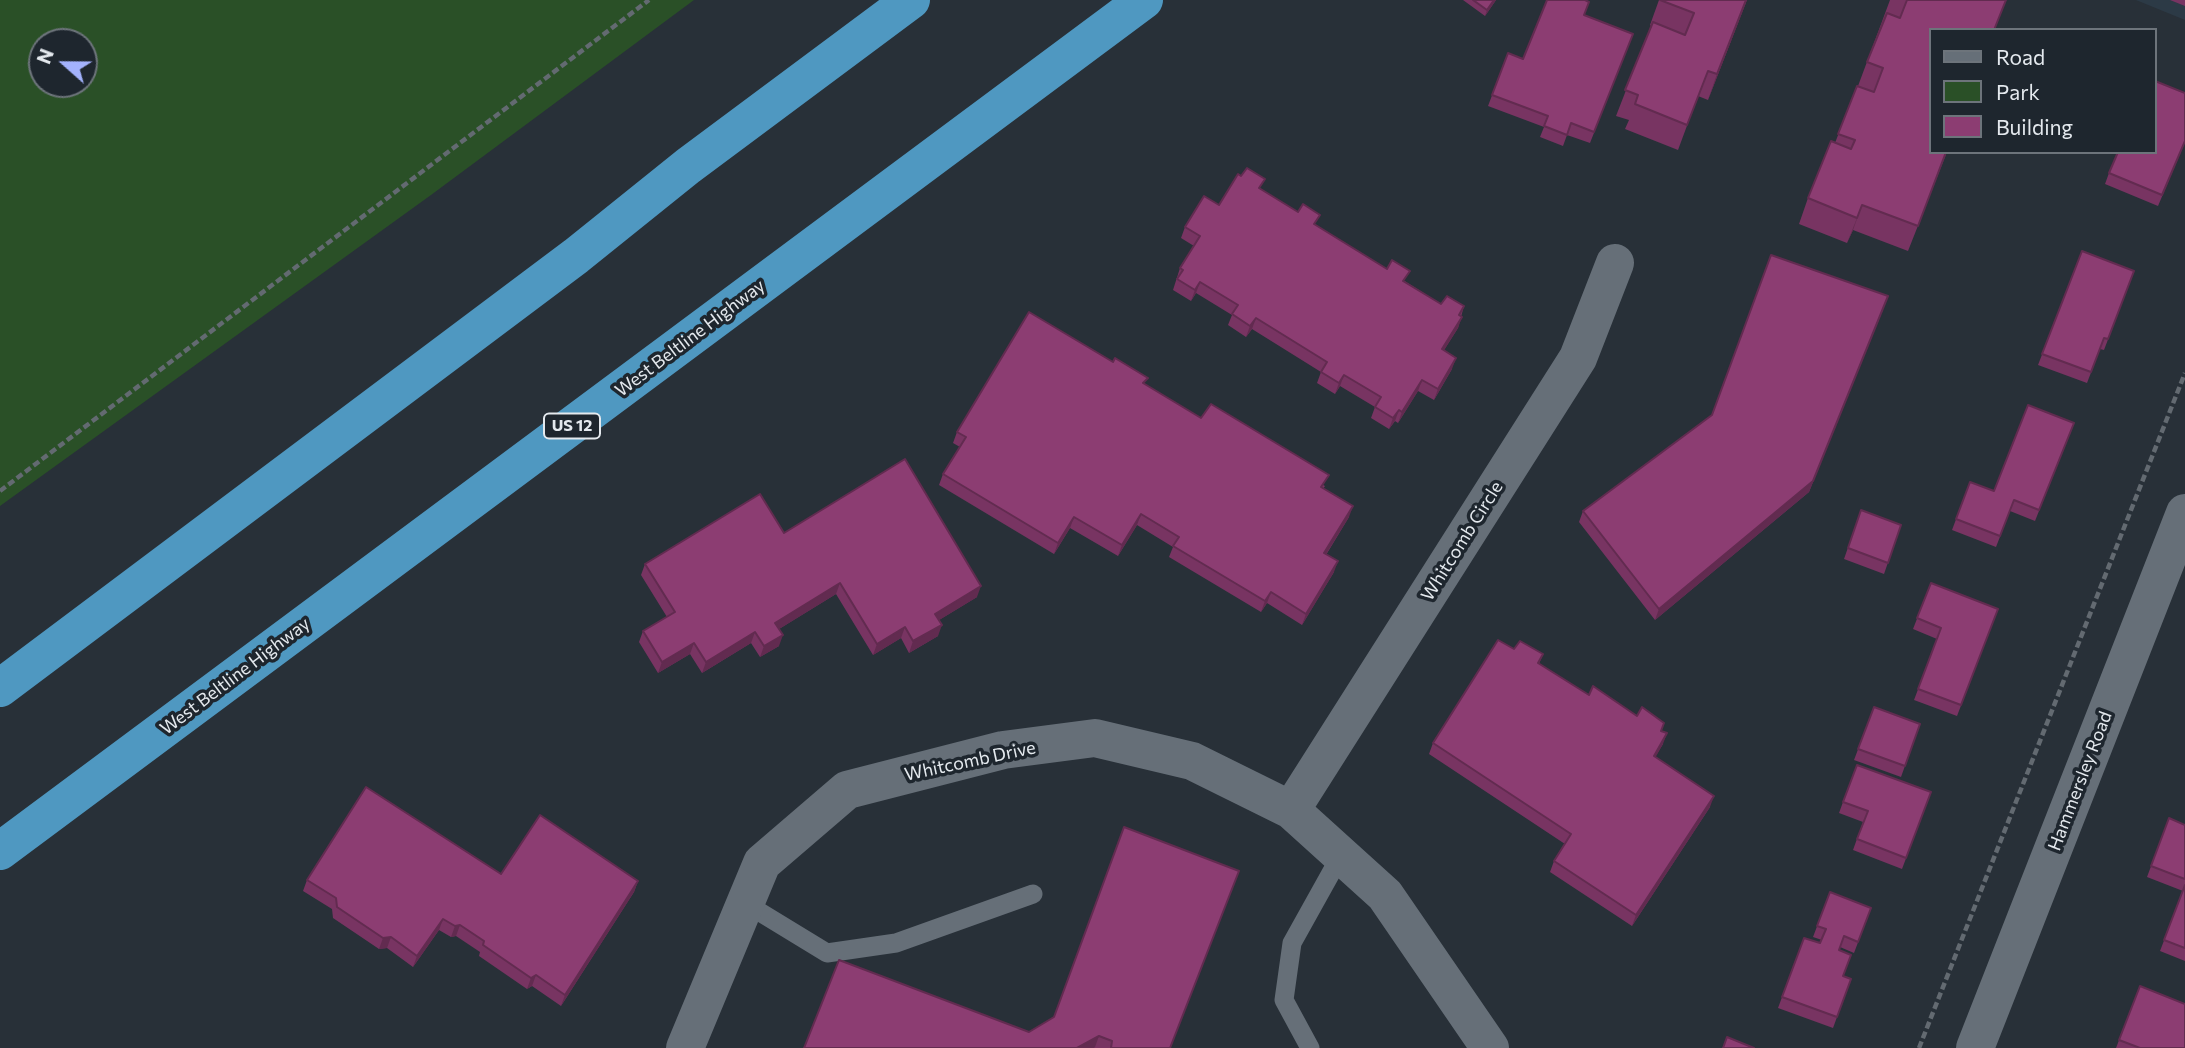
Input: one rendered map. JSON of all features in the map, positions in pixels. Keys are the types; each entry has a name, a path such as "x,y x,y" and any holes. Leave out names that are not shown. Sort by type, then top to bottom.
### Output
{"highway":[{"path":"0,688 554,273 688,166 911,0"},
{"name":"West Beltline Highway","path":"0,851 1144,0"}],"street":[{"name":"Whitcomb Circle","path":"1291,810 1578,358 1615,263"},
{"name":"Hammersley Road","path":"1975,1048 2185,513"},
{"name":"Whitcomb Drive","path":"685,1048 762,863 847,790 1003,750 1095,738 1192,761 1291,810 1385,895 1490,1048"}],"lane":[{"path":"1310,1048 1284,1000 1292,943 1341,855"},
{"path":"745,903 827,953 896,943 1033,894"}],"path":[{"path":"0,491 649,0"},
{"path":"1919,1048 2185,373"}],"shaded area":[{"path":"2136,0 2185,0 2185,20"}],"green space":[{"path":"0,0 694,0 431,195 0,506"}],"building":[{"path":"1473,0 1494,0 1487,10"},
{"path":"1547,0 1585,0 1589,2 1584,15 1633,34 1594,132 1571,123 1567,135 1544,126 1548,116 1492,95 1508,53 1523,59"},
{"path":"1660,0 1746,0 1717,74 1708,71 1687,125 1635,104 1638,95 1625,90 1653,22 1685,35 1694,13"},
{"path":"1907,0 2006,0 1995,28 1930,28 1930,154 1945,154 1918,226 1862,205 1857,218 1808,198 1831,141 1851,149 1855,140 1838,134 1857,86 1874,92 1883,68 1867,62 1887,13 1900,18"},
{"path":"2157,82 2185,93 2185,141 2162,195 2109,173 2117,154 2157,154"},
{"path":"1247,168 1265,179 1259,188 1298,212 1303,204 1320,215 1314,224 1387,269 1392,260 1410,271 1403,281 1441,304 1447,296 1464,306 1459,315 1462,317 1442,349 1456,358 1438,389 1422,380 1402,412 1399,410 1393,418 1375,407 1381,397 1344,375 1339,383 1321,372 1327,362 1256,318 1250,326 1232,314 1238,305 1200,282 1195,290 1177,279 1183,270 1180,268 1200,236 1185,227 1204,196 1219,205 1238,174 1241,176"},
{"path":"2082,251 2134,271 2108,339 2104,338 2091,372 2042,354"},
{"path":"1771,255 1888,296 1813,481 1659,609 1583,511 1712,415"},
{"path":"1029,312 1113,362 1115,358 1148,378 1143,383 1201,418 1211,404 1329,475 1321,487 1353,506 1324,553 1338,561 1306,614 1271,592 1265,601 1173,546 1179,537 1141,514 1122,545 1074,517 1058,543 943,474 966,437 957,432"},
{"path":"2028,405 2074,423 2039,510 2014,500 2000,536 1956,519 1970,482 1994,491"},
{"path":"905,459 981,586 935,614 942,625 913,641 905,627 877,644 840,583 775,623 783,635 764,646 755,632 706,662 694,643 662,662 643,631 675,612 645,564 760,494 784,533"},
{"path":"1861,510 1901,525 1888,563 1848,548"},
{"path":"1931,583 1998,609 1961,705 1918,689 1941,628 1917,618"},
{"path":"1498,640 1514,649 1520,641 1543,654 1538,663 1589,695 1593,686 1637,716 1642,707 1664,723 1661,731 1667,733 1654,756 1714,796 1636,915 1554,861 1571,834 1433,743"},
{"path":"1874,707 1920,724 1905,766 1858,749"},
{"path":"1857,765 1931,792 1906,858 1857,839 1868,811 1843,802"},
{"path":"366,787 501,874 540,815 638,881 565,995 536,975 531,978 483,945 484,941 460,925 455,926 443,919 417,956 391,937 383,938 337,907 336,898 307,880"},
{"path":"2169,818 2185,825 2185,879 2151,866"},
{"path":"1124,827 1239,871 1170,1048 1111,1048 1112,1041 1099,1036 1077,1048 804,1048 839,960 1029,1032 1054,1017"},
{"path":"2185,885 2185,948 2164,940"},
{"path":"1830,892 1871,908 1858,942 1844,936 1839,950 1851,955 1843,976 1851,979 1837,1017 1782,997 1804,938 1820,943 1826,929 1817,926"},
{"path":"2140,986 2185,1004 2185,1048 2140,1048 2119,1040"},
{"path":"1727,1037 1754,1048 1723,1048"}]}
